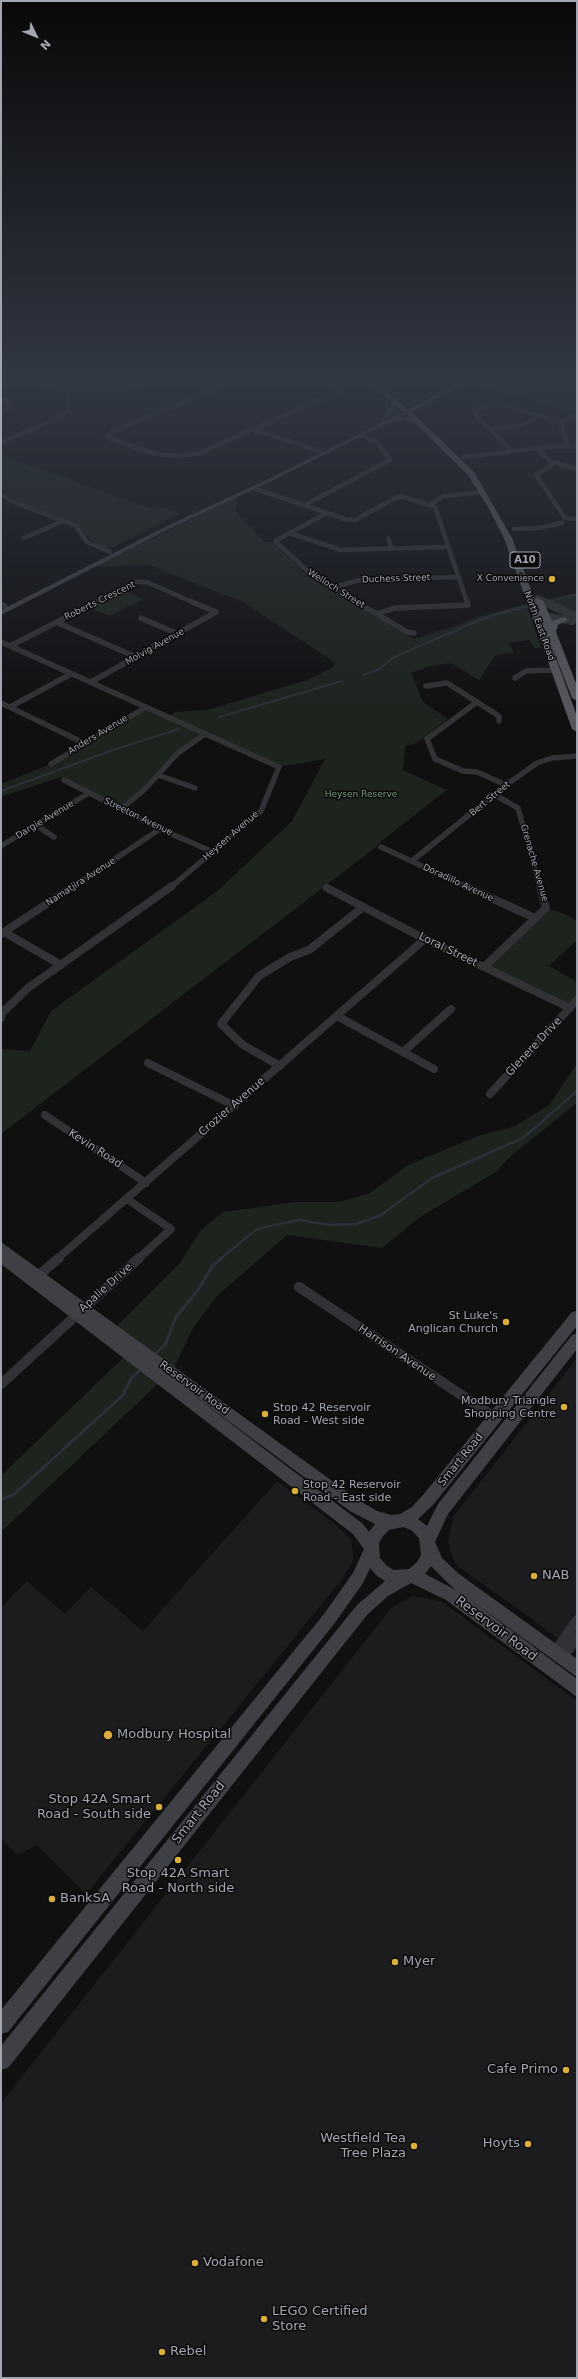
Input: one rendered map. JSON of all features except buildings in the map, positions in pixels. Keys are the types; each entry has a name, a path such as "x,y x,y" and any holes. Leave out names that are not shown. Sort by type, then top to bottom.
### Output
{"highway":[{"name":"North East Road","path":"484,494 506,534 532,609 577,729"},
{"path":"502,525 513,526"},
{"name":"North East Road","path":"513,526 551,633 576,693"},
{"path":"506,534 513,526"},
{"path":"532,609 545,616 538,625"},
{"path":"551,633 554,623 564,620"},
{"path":"561,686 576,693"},
{"path":"566,697 576,693"}],"main road":[{"path":"1,613 4,607 168,525 192,511 234,494"},
{"path":"168,525 208,509 237,494"},
{"path":"192,511 208,509"},
{"name":"Reservoir Road","path":"1,1247 36,1278 147,1361 358,1529 371,1548"},
{"name":"Reservoir Road","path":"1,1257 36,1278"},
{"name":"Smart Road","path":"395,1521 416,1512 428,1500 496,1418 577,1316"},
{"name":"Smart Road","path":"429,1544 443,1509 577,1339"},
{"name":"Reservoir Road","path":"147,1361 364,1512 378,1519 395,1521"},
{"path":"395,1521 415,1525 423,1532 429,1544 427,1563 422,1569 409,1576 394,1576 382,1569 373,1558 371,1548 377,1531 395,1521"},
{"name":"Reservoir Road","path":"429,1544 437,1563 454,1579 577,1669"},
{"name":"Smart Road","path":"1,2025 330,1619 358,1578 371,1548"},
{"name":"Reservoir Road","path":"409,1576 451,1595 577,1689"},
{"name":"Smart Road","path":"1,2062 362,1610 383,1592 409,1576"}],"street":[{"path":"1,494 8,502 76,526 87,542 113,553"},
{"path":"272,494 348,520 355,520 397,497 404,497 435,507 459,577 468,605 467,606"},
{"path":"305,505 326,494"},
{"path":"429,505 444,496 463,494"},
{"path":"548,494 564,518 577,519"},
{"name":"Welloch Street","path":"327,513 275,541 276,544 307,572 407,632 414,633"},
{"path":"24,538 63,521"},
{"path":"513,526 543,527 562,523"},
{"path":"289,533 341,550 449,547"},
{"path":"388,538 392,549"},
{"name":"Duchess Street","path":"334,587 360,580 459,577"},
{"name":"Roberts Crescent","path":"10,646 135,582 142,581 214,609"},
{"path":"538,598 554,608 577,617"},
{"path":"377,614 395,608 467,606 472,608"},
{"name":"Molvig Avenue","path":"91,682 213,614 216,612 214,609"},
{"path":"545,616 577,617"},
{"path":"545,616 577,622"},
{"path":"142,618 178,634"},
{"path":"56,622 136,657"},
{"name":"Heysen Avenue","path":"1,642 279,767 261,811 182,879 28,988 2,1013 1,1018"},
{"path":"515,678 526,671 555,670"},
{"path":"10,708 71,674"},
{"path":"426,686 447,684 499,716 499,722"},
{"path":"477,702 427,739 435,759 464,771 477,772 506,785"},
{"path":"1,703 84,743"},
{"name":"Anders Avenue","path":"51,764 146,707"},
{"path":"121,808 158,775 178,753 205,734"},
{"name":"Bert Street","path":"412,861 506,785 541,761 577,756"},
{"path":"158,775 180,781 195,788"},
{"name":"Streeton Avenue","path":"64,780 160,829 213,852"},
{"name":"Dargie Avenue","path":"1,846 89,793"},
{"name":"Grenache Avenue","path":"484,967 546,908 518,808 495,795"},
{"path":"36,825 54,837"},
{"name":"Namatjira Avenue","path":"2,933 160,829"},
{"name":"Doradillo Avenue","path":"381,847 535,918"},
{"name":"Loral Street","path":"327,888 425,939 570,1008"},
{"path":"280,1066 243,1045 221,1024 259,976 290,957 309,950 363,907"},
{"path":"2,933 61,965"},
{"name":"Crozier Avenue","path":"36,1278 425,939"},
{"name":"Glenere Drive","path":"490,1094 577,1000"},
{"path":"402,1052 450,1008"},
{"path":"337,1016 434,1069"},
{"path":"148,1063 234,1106"},
{"name":"Kevin Road","path":"45,1115 146,1183"},
{"name":"Apalie Drive","path":"1,1384 172,1229 127,1199"},
{"name":"Harrison Avenue","path":"299,1287 496,1418"},
{"path":"558,1656 577,1620"},
{"path":"558,1656 577,1637"}],"shaded area":[{"path":"577,1358 577,1652 455,1564 448,1542 453,1517"},
{"name":"Modbury Hospital","path":"277,1481 335,1524 351,1539 354,1559 343,1578 86,1894 37,1845 17,1855 1,1839 1,1608 27,1581 65,1614 91,1587 143,1631"},
{"path":"413,1596 441,1601 577,1701 577,2378 1,2378 1,2103 392,1607"}],"green space":[{"path":"6,494 110,494 149,508 163,507 180,513 113,547 106,548 94,543 78,526 19,502"},
{"name":"Heysen Reserve","path":"238,496 236,512 265,542 272,542 306,574 414,639 464,623 470,619 526,604 541,648 535,648 529,640 508,643 514,652 495,656 479,680 451,663 430,666 411,673 423,702 448,719 419,742 405,746 403,770 447,790 379,843 375,848 1,1134 1,1049 30,1051 51,1011 216,892 292,821 325,759 279,767 205,734 178,753 129,803 121,809 61,777 1,797 1,784 51,764 146,707 168,717 175,712 207,710 307,680 332,668 336,663 243,602 148,565 94,567"},
{"path":"124,591 143,599 110,616 91,608"},
{"path":"577,593 577,617 546,604 548,599"},
{"path":"546,908 562,913 577,921 577,940 549,966 577,982 577,1000 570,1008 484,967"},
{"path":"577,1063 577,1103 511,1156 496,1172 420,1217 382,1248 287,1235 217,1296 193,1328 172,1372 113,1330 179,1264 201,1230 223,1212 296,1202 339,1202 370,1193 408,1165 478,1136 515,1126 549,1105"},
{"path":"128,1353 162,1380 1,1532 1,1476"}],"waterway":[{"path":"551,601 577,594"},
{"path":"364,675 380,669 391,659 403,653 487,617 528,606"},
{"path":"219,717 342,681"},
{"path":"1,791 116,749 179,729"},
{"path":"220,1259 257,1229 299,1220 330,1225 356,1224 381,1215 432,1178 523,1138 577,1091"},
{"path":"154,1355 165,1345 176,1317 198,1290 213,1265 222,1258"},
{"path":"1,1499 13,1495 122,1396 131,1379 141,1369"}],"place":[{"name":"X Convenience","path":"552,579"},
{"name":"St Luke's Anglican Church","path":"506,1322"},
{"name":"Modbury Triangle Shopping Centre","path":"564,1407"},
{"name":"Stop 42 Reservoir Road - West side","path":"265,1414"},
{"name":"Stop 42 Reservoir Road - East side","path":"295,1491"},
{"name":"NAB","path":"534,1576"},
{"name":"Modbury Hospital","path":"108,1735"},
{"name":"Stop 42A Smart Road - South side","path":"159,1807"},
{"name":"Stop 42A Smart Road - North side","path":"178,1860"},
{"name":"BankSA","path":"52,1899"},
{"name":"Myer","path":"395,1962"},
{"name":"Cafe Primo","path":"566,2070"},
{"name":"Hoyts","path":"528,2144"},
{"name":"Westfield Tea Tree Plaza","path":"414,2146"},
{"name":"Vodafone","path":"195,2263"},
{"name":"LEGO Certified Store","path":"264,2319"},
{"name":"Rebel","path":"162,2352"}]}
